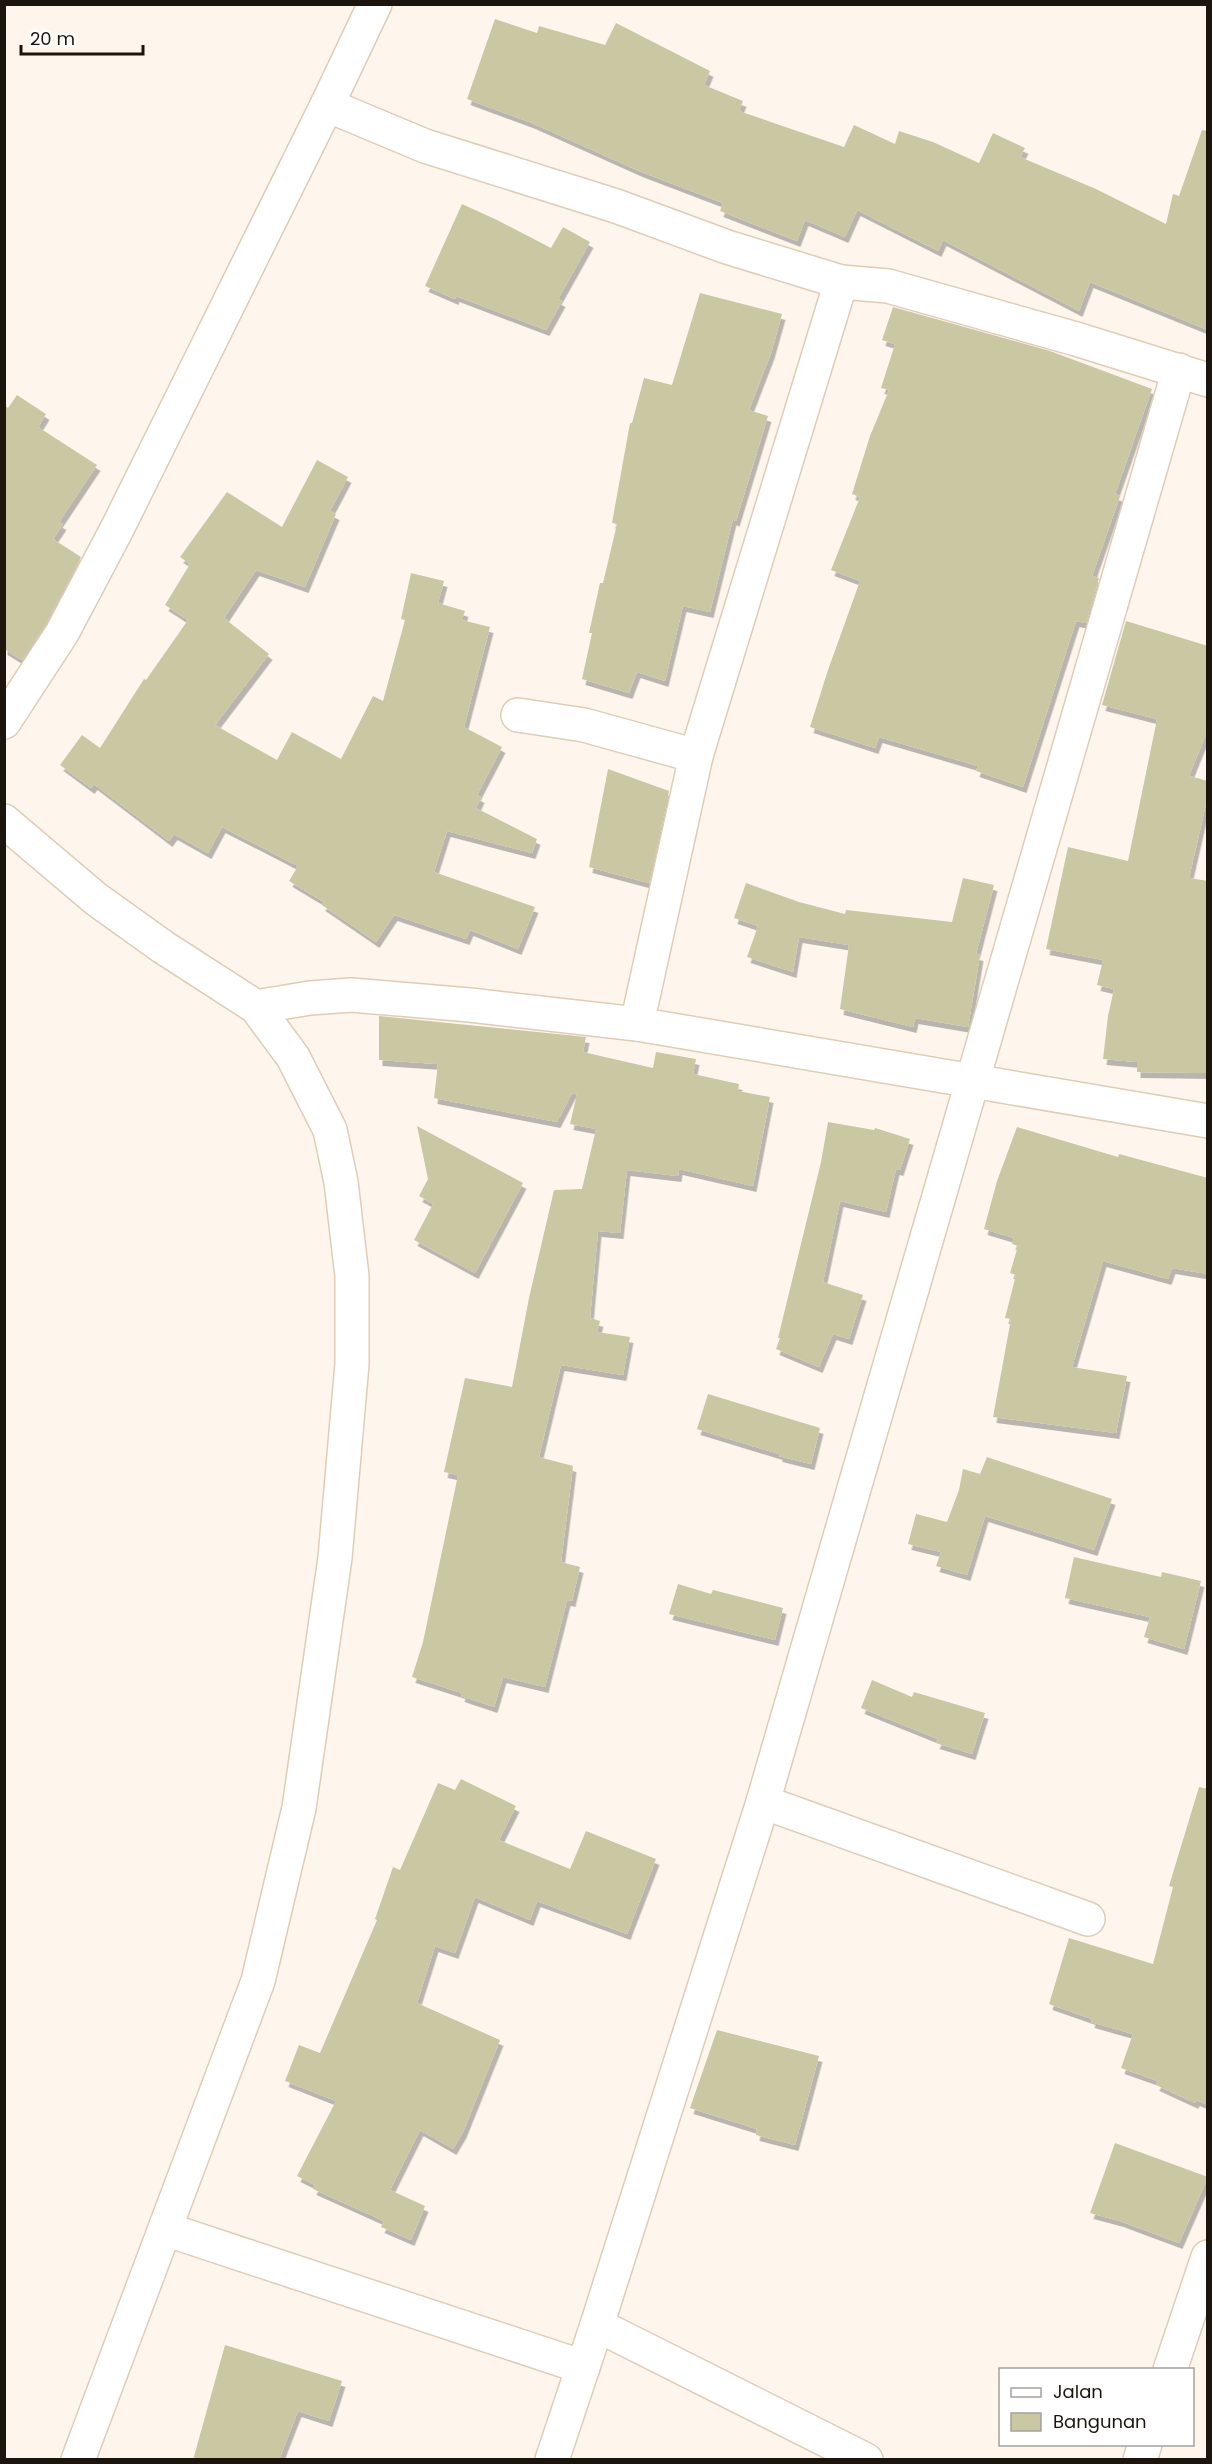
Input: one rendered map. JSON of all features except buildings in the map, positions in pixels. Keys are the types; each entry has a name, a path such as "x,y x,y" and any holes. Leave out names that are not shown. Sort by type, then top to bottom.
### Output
{"street":[{"path":"4,722 62,633 117,529 375,4"},
{"path":"327,105 425,146 616,206 727,247 841,282 888,286 1193,375 971,1081 763,1802 552,2460"},
{"path":"637,1024 696,756 841,282"},
{"path":"518,715 584,725 696,756"},
{"path":"4,821 96,899 163,947 256,1007 293,1057 330,1130 341,1182 352,1276 351,1364 335,1558 299,1808 258,1982 78,2460"},
{"path":"256,1007 310,998 351,995 470,1005 637,1024 1208,1121"},
{"path":"763,1802 1088,1919"},
{"path":"165,2229 583,2367"},
{"path":"1171,2368 1205,2274"},
{"path":"597,2325 866,2460"}]}
